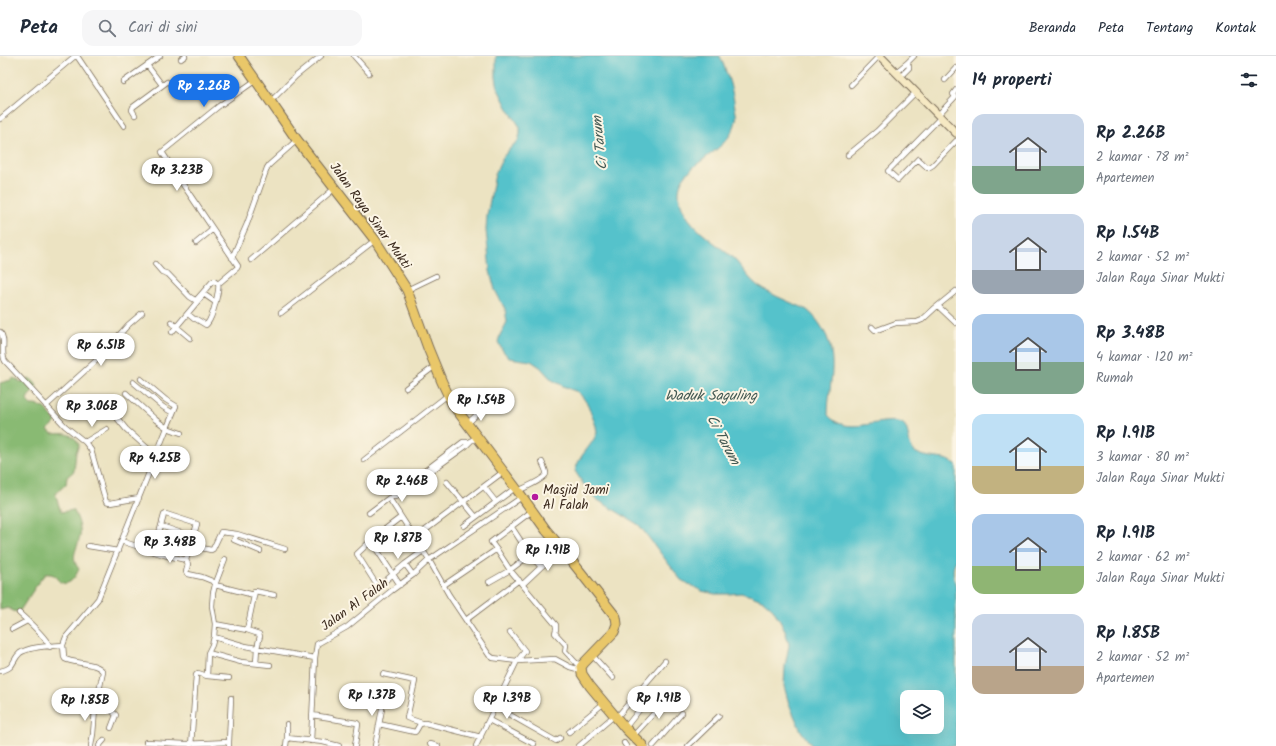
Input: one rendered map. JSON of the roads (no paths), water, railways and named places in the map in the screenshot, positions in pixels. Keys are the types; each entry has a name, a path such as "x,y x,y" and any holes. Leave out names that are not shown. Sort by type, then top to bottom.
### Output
{"highway":[{"name":"Jalan Raya Sinar Mukti","path":"240,56 298,140 375,240 407,290 435,366 453,405 468,423 546,530 564,550 617,619 617,626 614,632 582,667"},
{"path":"582,667 582,674 590,686 625,728 643,746"}],"main road":[{"path":"879,56 956,133"}],"street":[{"path":"0,119 76,56 124,126"},
{"path":"123,82 160,56"},
{"path":"271,101 296,76 321,56"},
{"path":"354,56 369,73"},
{"path":"851,85 879,56"},
{"path":"898,74 914,56"},
{"path":"147,65 162,85"},
{"path":"945,80 956,68"},
{"path":"218,284 237,268 232,258 162,152 219,106 256,80"},
{"path":"135,116 132,110 133,107 167,82"},
{"path":"956,90 953,94 955,97 940,116 888,171 898,180 918,159 928,168 933,165 956,141"},
{"path":"848,155 877,131 916,92"},
{"path":"232,258 247,224 267,168 298,140"},
{"path":"251,260 335,188"},
{"path":"196,243 213,229"},
{"path":"281,313 375,240"},
{"path":"155,264 162,272 168,274 194,300 197,299 212,282 214,281 218,284"},
{"path":"407,290 436,276"},
{"path":"188,314 206,325 210,320 219,288 218,284"},
{"path":"872,327 877,330 896,323 918,322 924,319 956,292"},
{"path":"172,332 203,295 215,302"},
{"path":"938,306 956,323"},
{"path":"46,406 99,358 128,324 142,313"},
{"path":"171,322 190,338"},
{"path":"0,332 3,337 3,358 65,426 85,442 91,450 106,502 110,503 139,498"},
{"path":"406,388 435,366"},
{"path":"104,740 99,746 91,745 96,702 103,670 95,666 65,659 63,645 69,632 98,600 155,455 176,406 166,400 141,379"},
{"path":"133,382 163,407 173,413"},
{"path":"126,392 156,420 167,428 181,433"},
{"path":"364,460 448,395"},
{"path":"104,402 130,433 155,455"},
{"path":"468,423 483,409"},
{"path":"85,442 107,430"},
{"path":"431,469 395,498 394,497 393,495 466,443 478,438"},
{"path":"464,526 496,502 519,492 529,484 537,482 546,475 547,473 542,462"},
{"path":"415,538 503,472"},
{"path":"447,482 476,517"},
{"path":"484,487 496,502"},
{"name":"Jalan Al Falah","path":"311,741 316,645 347,627 400,585 414,576 429,560 519,492"},
{"path":"369,513 389,498 488,655 492,658 517,661 555,659 570,667 582,667"},
{"path":"532,511 491,542 510,570 556,625 555,633 566,645 565,650 576,663 582,667"},
{"path":"154,551 164,515 166,514 196,523 197,525 186,560 188,564 187,574 209,579 215,585 254,595"},
{"path":"378,587 357,554 401,517"},
{"path":"161,526 193,537"},
{"path":"511,526 530,555 541,567"},
{"path":"159,535 188,545 212,550 221,532 237,534 285,549"},
{"path":"237,534 234,540 260,550"},
{"path":"121,541 186,560"},
{"path":"371,541 400,585"},
{"path":"88,546 118,551"},
{"path":"444,585 497,550"},
{"path":"523,584 541,567 564,550"},
{"path":"372,592 423,551"},
{"path":"489,582 510,570 530,555"},
{"path":"208,676 208,653 214,637 215,624 212,606 215,585 225,559"},
{"path":"405,564 414,576"},
{"path":"466,620 519,580"},
{"path":"247,630 256,590 274,595"},
{"path":"19,613 40,634 50,647"},
{"path":"12,629 27,621"},
{"path":"215,624 247,630 258,634 260,636 257,648 256,663"},
{"path":"483,746 477,744 517,661 525,651 510,632"},
{"path":"214,637 245,646 315,658"},
{"path":"0,671 11,667 21,653 28,650 63,645"},
{"path":"208,653 241,662 270,664"},
{"path":"592,655 613,678"},
{"path":"579,746 616,716 665,661"},
{"path":"191,745 196,675 198,673 208,676 229,678"},
{"path":"384,674 415,681 407,718 481,737"},
{"path":"146,742 191,745 229,744 231,698"},
{"path":"500,698 520,707"},
{"path":"625,728 648,699"},
{"path":"633,736 667,699"},
{"path":"96,702 109,708 116,715 110,728"},
{"path":"569,732 604,703"},
{"path":"496,707 556,741 560,738"},
{"path":"375,746 382,709"},
{"path":"653,746 682,713"},
{"path":"312,715 357,723 358,728 355,746"},
{"path":"688,746 719,716"},
{"path":"489,720 534,744"},
{"path":"379,724 415,732 422,723"},
{"path":"286,746 287,724"},
{"path":"287,738 339,746"},
{"path":"430,744 438,746"}],"water":[{"name":"Waduk Saguling","path":"496,56 720,56 731,88 736,119 731,134 722,145 688,172 681,183 679,195 684,211 694,226 736,261 758,286 806,309 818,322 827,337 832,357 832,376 828,415 844,425 853,426 890,421 903,423 907,430 911,447 916,453 948,460 956,464 956,560 953,570 956,588 956,746 812,746 801,731 789,704 784,686 785,666 789,645 785,630 773,609 764,601 752,596 741,593 715,594 702,591 681,580 639,525 596,499 588,491 575,471 582,455 597,433 588,405 578,392 552,380 540,367 531,361 509,358 498,342 507,322 505,309 495,290 490,271 486,230 487,216 495,174 503,157 518,141 520,127 507,107 498,89 496,77"}],"place":[{"name":"Masjid Jami Al Falah","path":"535,497"}],"water label":[{"name":"Ci Tarum","path":"600,143"},
{"name":"Ci Tarum","path":"723,440"}]}
